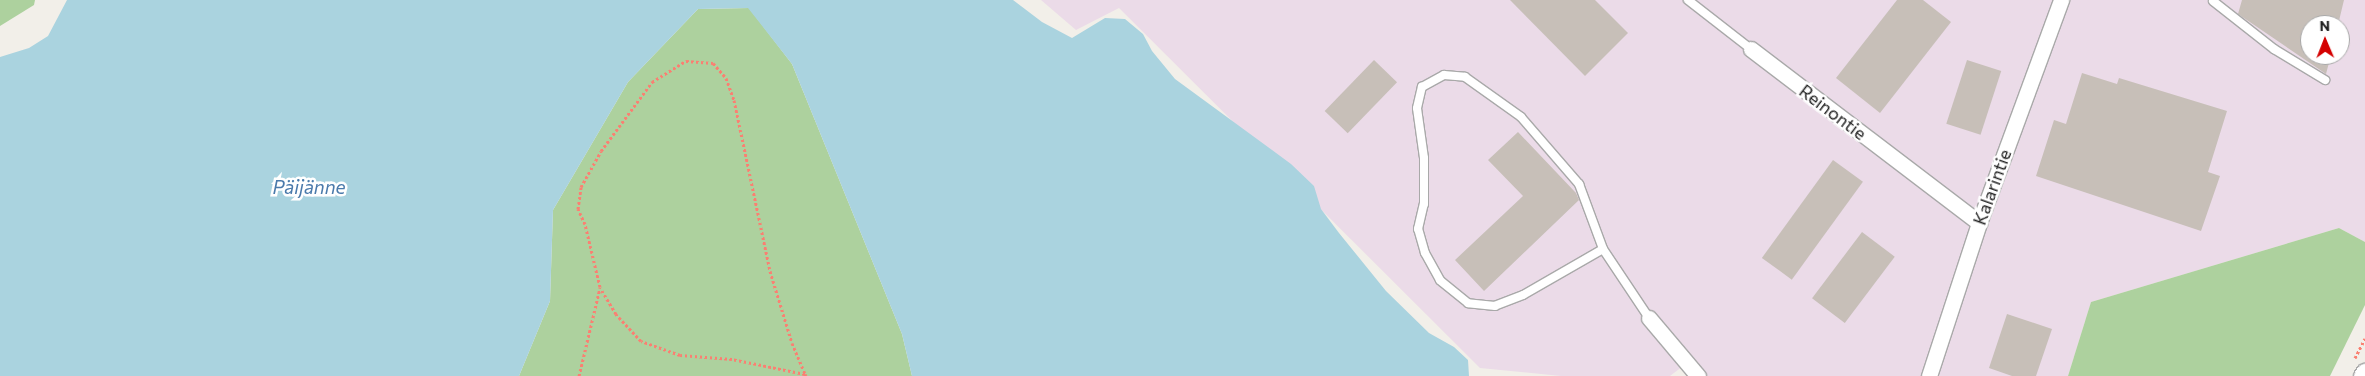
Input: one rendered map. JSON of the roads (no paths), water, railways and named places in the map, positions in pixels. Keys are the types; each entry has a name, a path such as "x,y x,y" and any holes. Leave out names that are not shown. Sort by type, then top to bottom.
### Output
{"street":[{"name":"Kalarintie","path":"1929,376 1979,223 2061,0"},
{"name":"Reinontie","path":"1751,49 1979,223"},
{"path":"1649,318 1698,376"}],"lane":[{"name":"Reinontie","path":"1688,0 1751,49"},
{"path":"2213,1 2274,49 2325,80"},
{"path":"1603,249 1523,295 1495,306 1468,303 1440,280 1425,253 1418,229 1424,204 1424,158 1417,108 1422,87 1444,75 1465,77 1521,117 1579,184 1603,249 1649,318"}],"water":[{"name":"Päijänne","path":"67,0 1013,0 1042,22 1072,38 1105,18 1125,19 1143,34 1152,51 1175,79 1291,164 1314,186 1321,209 1386,291 1429,333 1454,347 1468,360 1469,376 912,376 902,334 792,64 748,8 698,9 628,82 553,210 550,301 519,376 0,376 0,57 29,48 48,36"}]}
